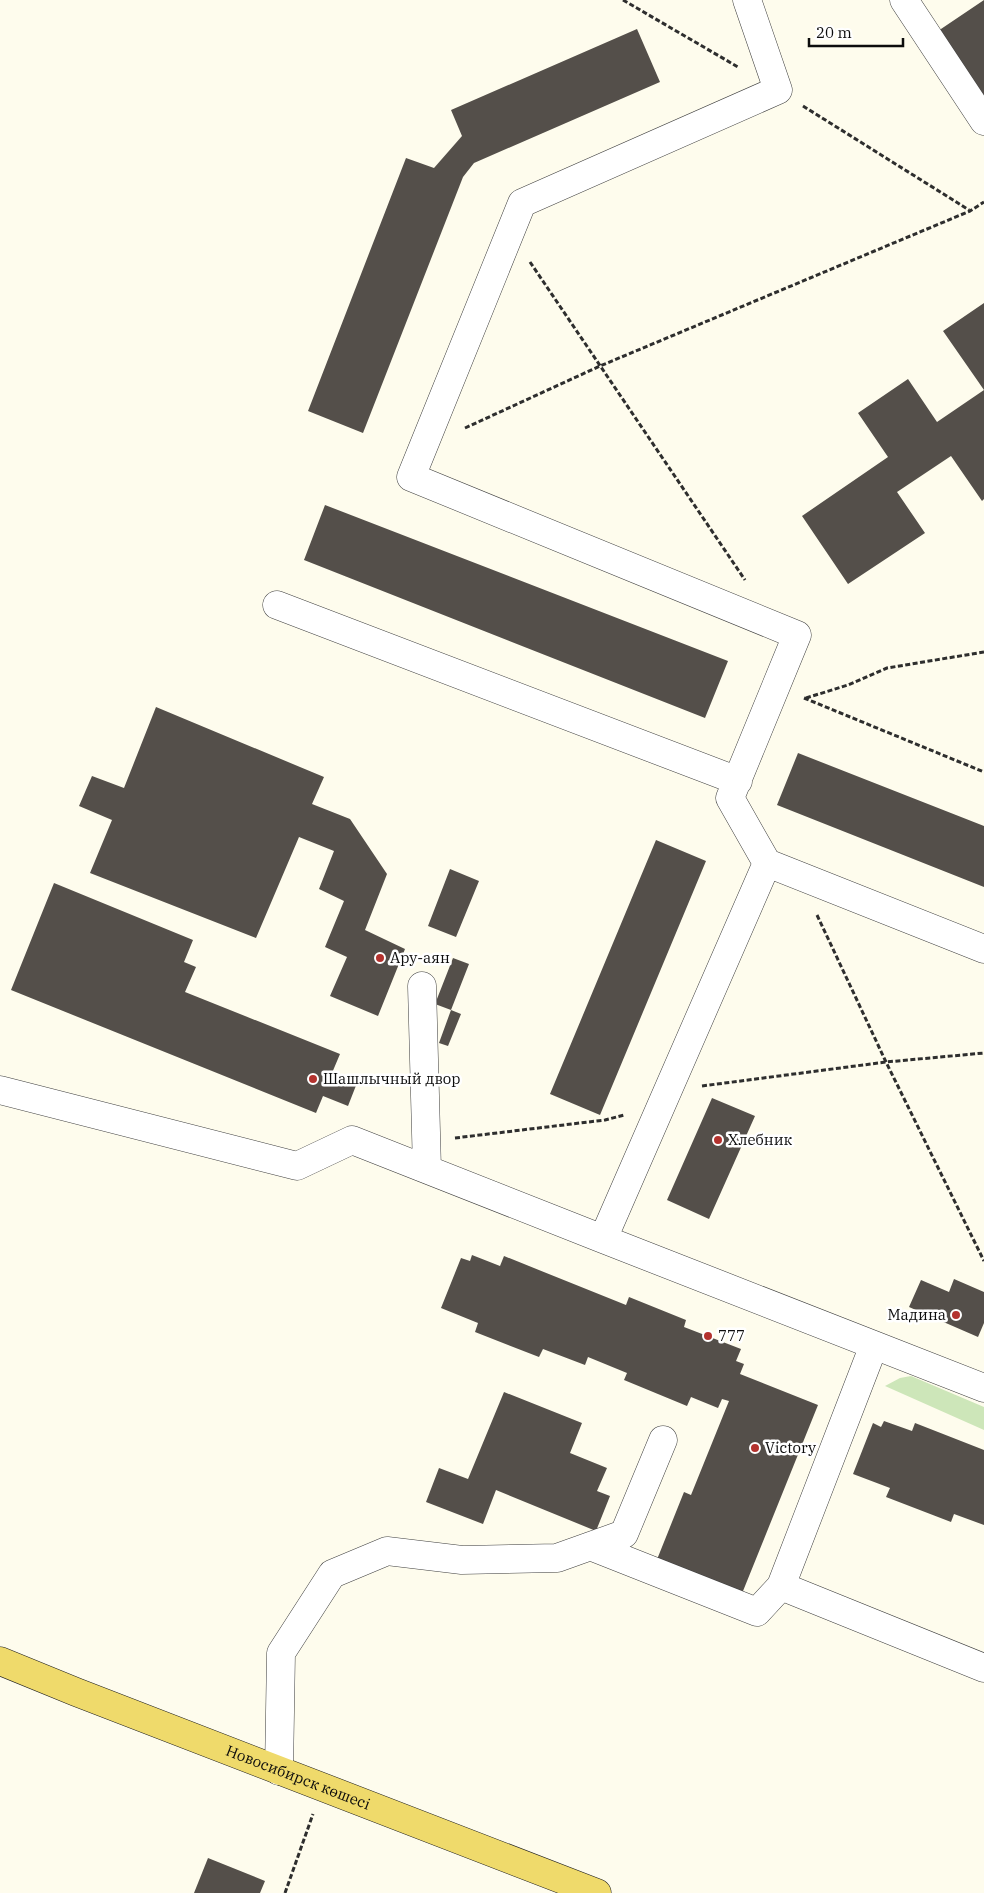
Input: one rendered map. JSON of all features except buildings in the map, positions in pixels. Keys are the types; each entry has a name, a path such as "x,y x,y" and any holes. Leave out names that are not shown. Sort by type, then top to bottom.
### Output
{"main road":[{"name":"Новосибирск көшесі","path":"0,1661 322,1788 597,1893"}],"street":[{"path":"747,0 778,90 522,203 411,477 797,635 730,798 767,863 984,949"},
{"path":"904,0 984,121"},
{"path":"277,605 738,781"},
{"path":"603,1239 767,863"},
{"path":"422,986 427,1170"},
{"path":"0,1090 297,1166 352,1140 984,1388"},
{"path":"590,1546 756,1612 781,1586 874,1345"},
{"path":"279,1771 280,1653 332,1574 388,1551 462,1560 558,1558 624,1534 663,1440"},
{"path":"781,1586 984,1668"}],"path":[{"path":"623,0 778,90 970,211"},
{"path":"423,447 600,366 970,211 984,202"},
{"path":"510,232 748,585"},
{"path":"805,698 848,685 887,668 984,652"},
{"path":"776,686 984,772"},
{"path":"793,872 814,908 886,1062 984,1261"},
{"path":"426,1142 605,1120 661,1106 693,1088 886,1062 984,1053"},
{"path":"285,1893 322,1788"}],"green space":[{"path":"911,1376 984,1407 984,1430 885,1386 900,1378"}],"place":[{"name":"Ару-аян","path":"380,958"},
{"name":"Шашлычный двор","path":"313,1079"},
{"name":"Хлебник","path":"718,1140"},
{"name":"Мадина","path":"956,1315"},
{"name":"777","path":"708,1336"},
{"name":"Victory","path":"755,1448"}]}
